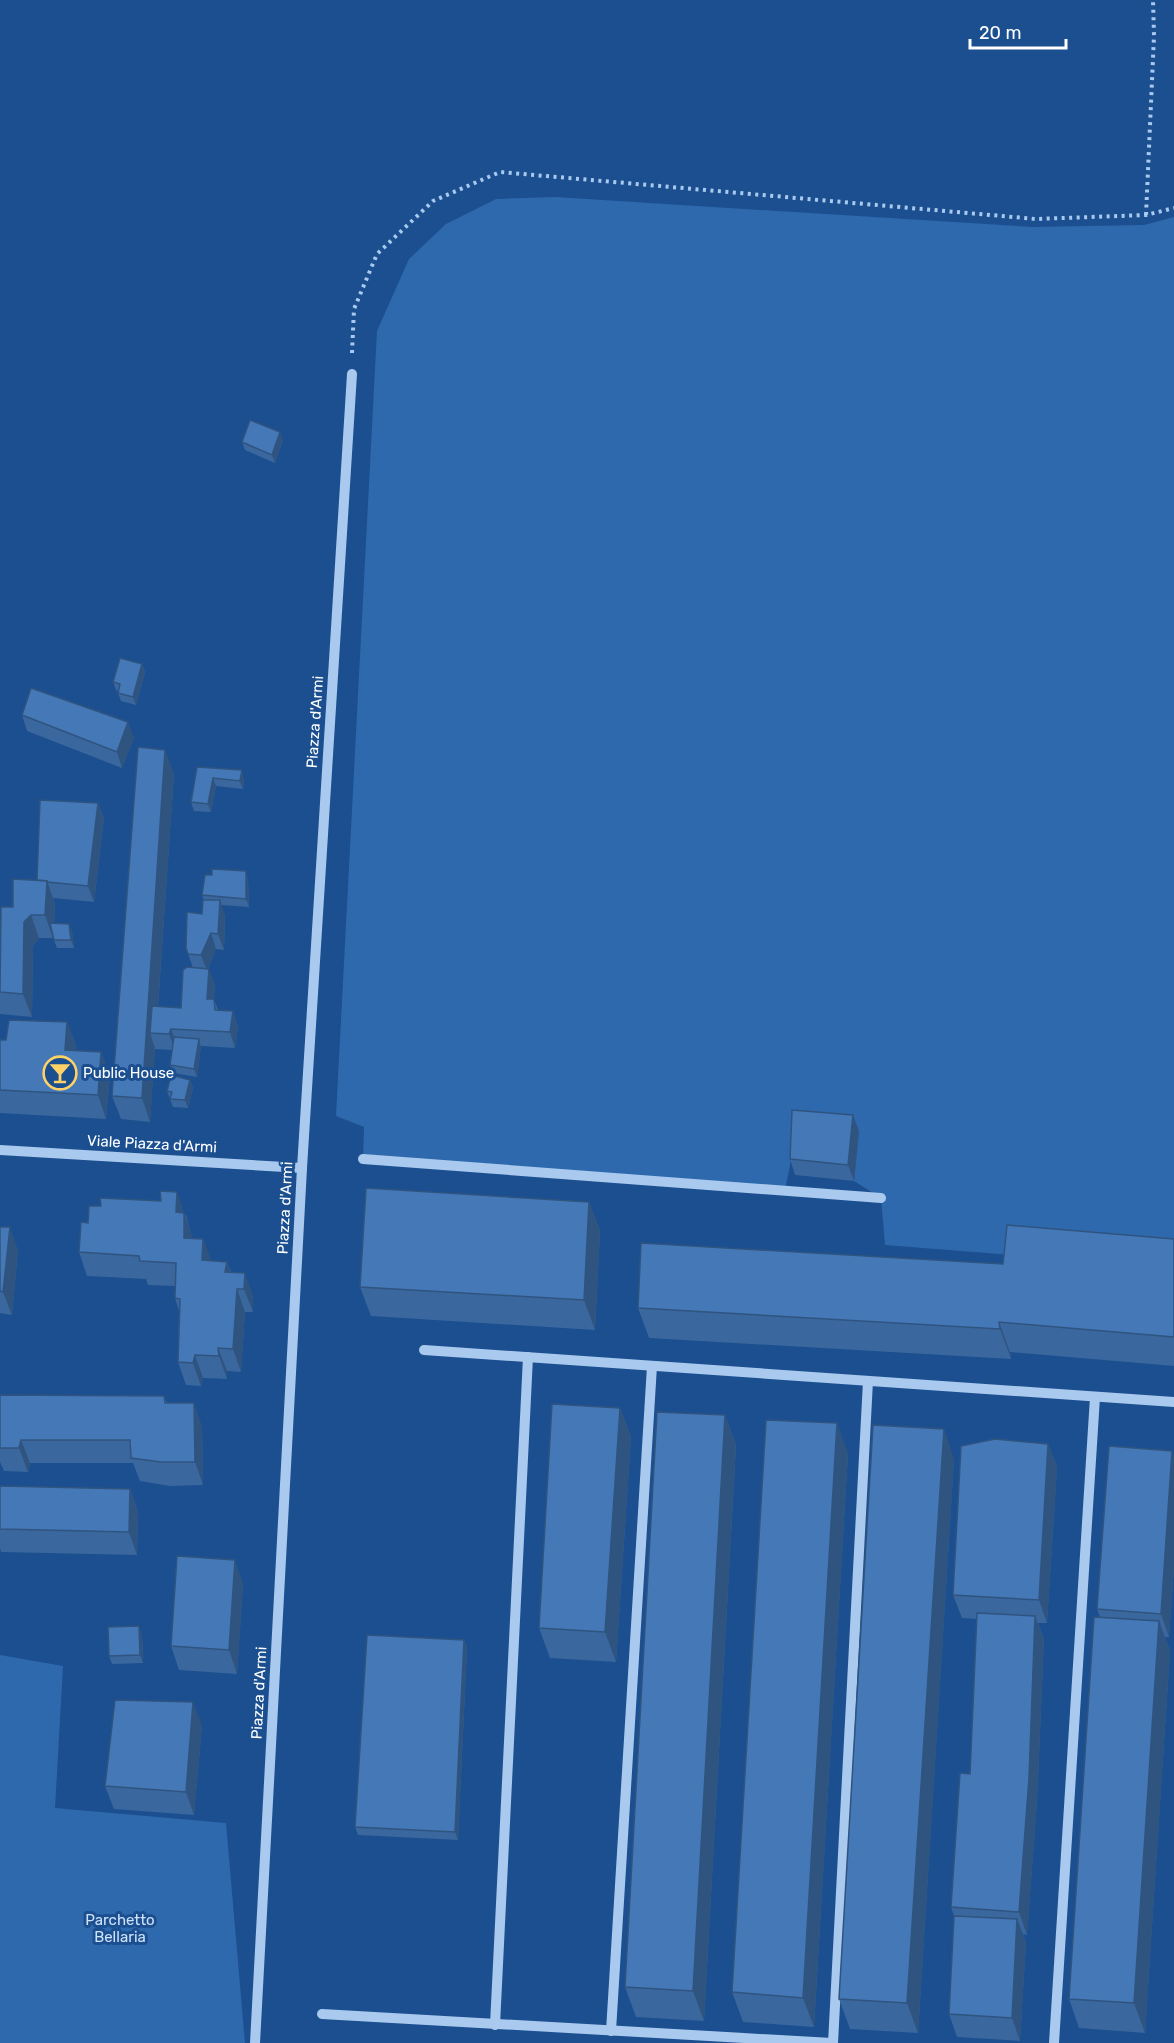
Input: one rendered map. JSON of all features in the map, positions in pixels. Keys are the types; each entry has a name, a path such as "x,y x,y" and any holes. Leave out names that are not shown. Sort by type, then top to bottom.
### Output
{"street":[{"name":"Piazza d'Armi","path":"255,2043 302,1168 352,374"},
{"name":"Viale Piazza d'Armi","path":"0,1150 302,1168"},
{"path":"363,1158 881,1198"},
{"path":"424,1350 1174,1402"},
{"path":"495,2025 528,1357"},
{"path":"611,2031 652,1366"},
{"path":"322,2014 833,2043 868,1381"},
{"path":"1054,2043 1095,1397"}],"path":[{"path":"1146,215 1154,36 1153,0"},
{"path":"352,374 354,309 377,254 433,201 500,172 1036,219 1146,215 1174,208"}],"green space":[{"path":"555,197 1032,227 1144,225 1174,217 1174,1268 885,1245 881,1198 854,1181 859,1131 798,1126 785,1190 363,1159 364,1127 336,1116 377,331 409,259 446,224 496,199"},
{"name":"Parchetto Bellaria","path":"0,1655 63,1666 55,1808 226,1823 245,2043 0,2043"}],"building":[{"path":"250,420 280,432 272,455 242,442"},
{"path":"120,658 142,664 133,697 118,693 120,684 113,682"},
{"path":"31,688 128,722 117,752 22,715"},
{"path":"138,747 165,750 142,1098 112,1096"},
{"path":"197,767 242,770 240,781 213,778 208,804 191,802"},
{"path":"40,800 98,803 88,886 37,880"},
{"path":"212,869 246,871 246,899 202,895 205,875 212,875"},
{"path":"13,879 47,881 45,915 31,915 24,922 23,994 0,992 1,907 13,907"},
{"path":"203,900 220,900 218,934 211,933 201,955 188,954 186,948 187,912 202,914"},
{"path":"50,923 69,924 71,940 54,940"},
{"path":"187,967 209,969 207,999 214,999 215,1010 233,1011 230,1032 171,1029 169,1034 150,1033 152,1006 181,1008 183,970"},
{"path":"9,1020 67,1022 65,1050 101,1052 98,1095 0,1090 0,1040 6,1040"},
{"path":"174,1037 199,1039 194,1069 170,1065"},
{"path":"171,1075 190,1080 185,1100 170,1099 172,1092 167,1091"},
{"path":"792,1110 853,1115 848,1165 790,1159"},
{"path":"366,1188 589,1202 584,1300 360,1287"},
{"path":"160,1191 177,1192 176,1212 184,1213 184,1238 203,1239 202,1260 227,1262 225,1272 245,1273 244,1289 237,1289 233,1349 218,1348 219,1356 195,1355 193,1363 178,1362 180,1299 175,1298 176,1263 140,1261 139,1256 79,1252 81,1222 88,1223 89,1206 101,1206 100,1198 161,1201"},
{"path":"1007,1225 1174,1239 1174,1337 999,1322 1000,1329 638,1308 641,1243 1003,1264"},
{"path":"0,1227 10,1227 3,1292 0,1291"},
{"path":"0,1395 164,1396 165,1403 194,1403 195,1462 161,1462 131,1458 130,1440 21,1440 19,1448 0,1448"},
{"path":"552,1404 620,1408 605,1632 539,1628"},
{"path":"657,1412 725,1415 693,1991 625,1987"},
{"path":"766,1420 837,1423 803,1998 732,1992"},
{"path":"873,1425 944,1429 907,2003 839,1999"},
{"path":"995,1439 1048,1444 1039,1600 953,1595 961,1446"},
{"path":"1109,1446 1172,1451 1161,1614 1097,1609"},
{"path":"0,1486 130,1489 129,1532 0,1529"},
{"path":"177,1556 235,1560 229,1650 171,1646"},
{"path":"977,1613 1035,1616 1029,1778 1019,1912 951,1907 960,1773 970,1774"},
{"path":"1094,1617 1159,1621 1134,2003 1069,1999"},
{"path":"139,1626 140,1655 109,1656 108,1627"},
{"path":"367,1635 464,1640 455,1832 355,1827"},
{"path":"115,1700 193,1702 186,1792 105,1786"},
{"path":"954,1916 1017,1919 1012,2018 949,2014"}],"place":[{"name":"Public House","path":"60,1073"}]}
